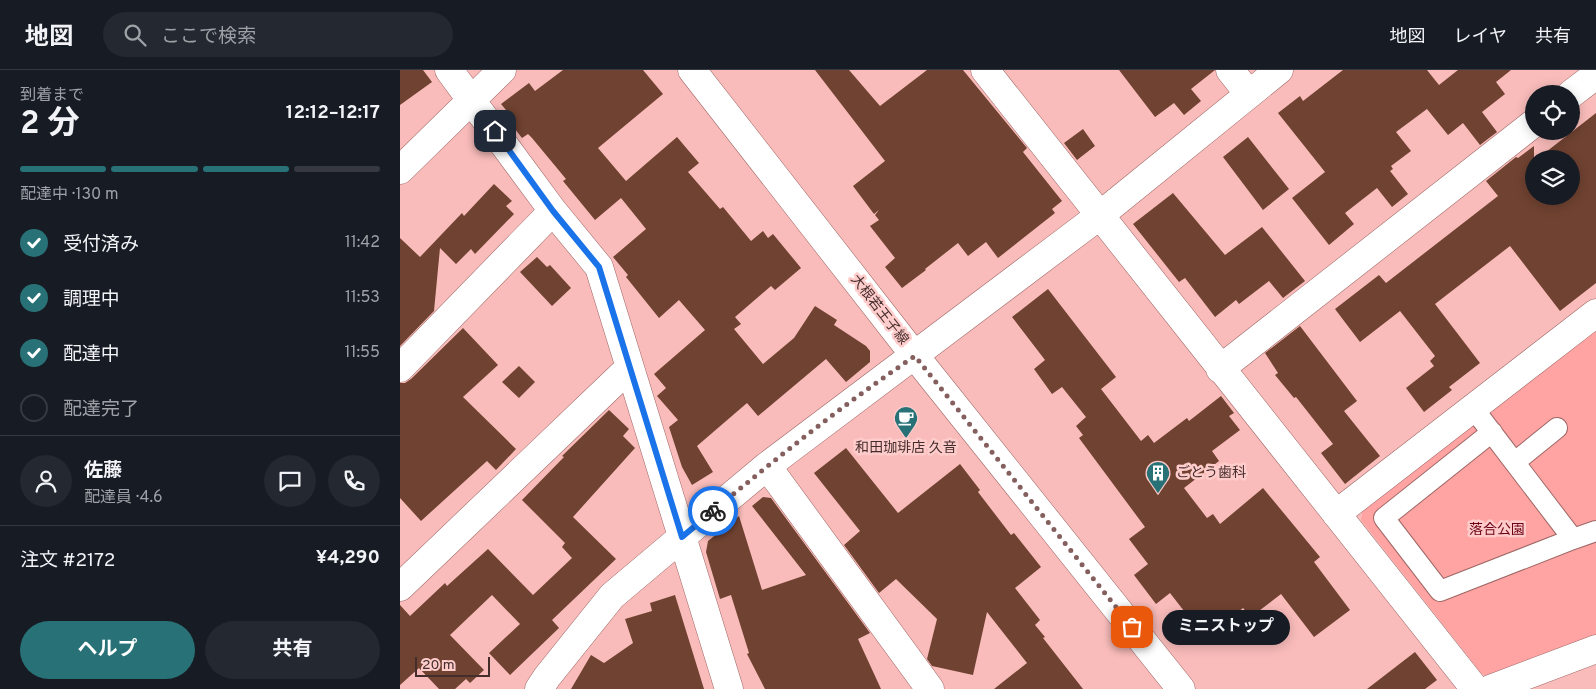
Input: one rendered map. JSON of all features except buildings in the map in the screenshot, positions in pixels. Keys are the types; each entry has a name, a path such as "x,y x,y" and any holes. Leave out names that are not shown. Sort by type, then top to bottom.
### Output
{"street":[{"path":"449,70 553,211 599,267 729,689"},
{"path":"400,170 502,70"},
{"name":"大根若王子線","path":"692,70 915,356 1181,689"},
{"path":"984,70 1475,689"},
{"path":"1230,70 1249,94"},
{"path":"539,689 546,676 612,596 682,537 767,466 1098,216 1279,70"},
{"path":"1580,87 1596,75"},
{"path":"1220,369 1525,130"},
{"path":"400,368 553,211"},
{"path":"1336,514 1596,313"},
{"path":"400,587 629,368"},
{"path":"1473,408 1573,539"},
{"path":"1515,462 1557,428"},
{"path":"1492,432 1384,518 1440,591 1596,531"},
{"path":"767,466 930,689"},
{"path":"1391,584 1418,562"},
{"path":"1490,689 1596,649"}],"green space":[{"name":"落合公園","path":"1596,328 1596,639 1494,678 1482,674 1361,520 1363,508"}],"way so far":[{"path":"713,511 767,466 915,356 1132,627"}],"place":[{"name":"和田珈琲店 久音","path":"906,439"},
{"name":"ごとう歯科","path":"1158,494"},
{"name":"ミニストップ","path":"1132,627"}],"route":[{"path":"495,131 553,211 599,267 682,537 713,511"}]}
